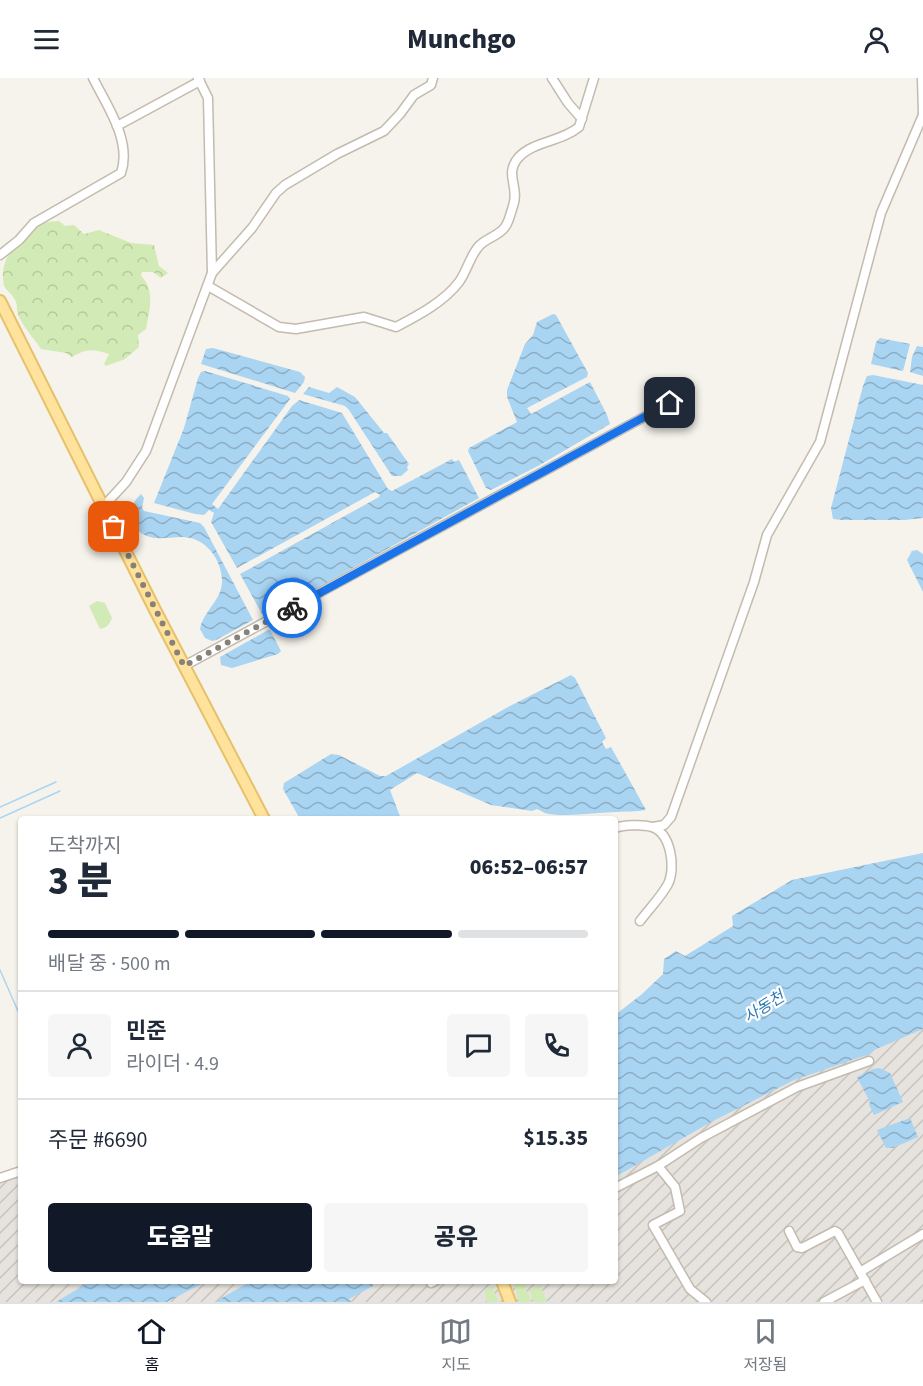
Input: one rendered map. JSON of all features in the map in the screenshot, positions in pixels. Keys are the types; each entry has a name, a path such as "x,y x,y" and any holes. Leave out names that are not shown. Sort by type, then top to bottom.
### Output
{"main road":[{"path":"0,301 262,816"},
{"path":"503,1284 510,1302"}],"street":[{"path":"0,255 19,240 34,223 121,173 124,153 117,126 93,78"},
{"path":"212,273 252,228 276,193 285,185 337,154 384,131 414,95 431,85 433,78"},
{"path":"552,78 568,103 582,119"},
{"path":"208,286 279,327 296,329 364,317 396,327 441,299 458,283 480,244 505,227 516,199 511,176 512,168 528,150 579,127 594,78"},
{"path":"618,827 664,825 671,817 754,582 767,535 820,442 881,213 923,115 922,78"},
{"path":"104,507 126,482 146,452 212,273 208,98 199,79 117,126"},
{"path":"184,666 670,403"},
{"path":"640,921 668,884 671,872 672,859 669,848 653,826"},
{"path":"618,1186 658,1166 701,1138 797,1087 869,1061"},
{"path":"658,1166 675,1187 680,1211 653,1225 690,1289 706,1302"},
{"path":"0,1179 18,1172"},
{"path":"789,1231 797,1247 802,1248 830,1233 838,1233 877,1302"},
{"path":"824,1302 923,1234"}],"shaded area":[{"path":"923,1018 923,1302 0,1302 0,1174 18,1167 18,1284 618,1284 618,1151"}],"green space":[{"path":"59,221 65,226 74,225 84,234 99,230 131,243 154,245 159,266 168,273 161,278 153,272 142,272 141,276 150,294 146,329 138,335 139,347 125,359 106,366 104,364 109,354 103,352 86,351 72,357 66,353 41,349 22,323 16,302 4,286 4,267 15,247 37,226"},
{"path":"680,389 685,391 687,396 685,401 680,403 675,401 673,396 675,391"},
{"path":"97,601 105,603 112,618 108,625 100,629 89,606"},
{"path":"514,1284 524,1284 527,1289 522,1291 527,1291 532,1302 519,1302"},
{"path":"540,1285 547,1302 534,1302 529,1290"},
{"path":"493,1287 498,1302 487,1302 484,1289"}],"water":[{"path":"553,314 556,315 588,373 587,377 527,408 531,414 590,382 610,424 538,466 491,490 486,488 468,451 469,448 517,422 507,397 507,390 525,344 533,335 537,322"},
{"path":"880,338 910,344 903,371 871,364 876,342"},
{"path":"917,346 923,347 923,376 910,372 912,357"},
{"path":"213,348 300,372 305,377 304,382 295,393 201,364 206,349"},
{"path":"205,371 288,396 290,399 212,504 218,509 292,406 299,400 342,413 388,489 392,491 452,459 454,462 459,460 479,498 268,615 262,614 240,574 380,495 375,492 237,568 211,522 214,513 209,510 204,515 195,514 154,503 184,428 198,378 201,372"},
{"path":"873,375 923,385 923,518 833,519 831,508 863,386 867,376"},
{"path":"309,387 329,393 337,387 355,397 384,433 387,433 409,464 408,470 401,476 392,476 349,410 345,406 303,394"},
{"path":"141,494 144,498 142,508 144,511 200,523 204,527 253,620 216,640 205,638 200,629 221,587 219,564 210,550 198,541 182,537 154,538 137,530 131,518 131,512"},
{"path":"917,550 923,554 923,592 907,560 912,551"},
{"path":"268,630 281,651 278,654 232,668 221,665 220,657"},
{"path":"571,675 575,678 606,738 602,742 606,749 611,747 646,810 561,815 545,813 537,809 532,811 491,805 417,773 390,790 400,816 298,816 283,789 284,783 331,754 339,755 380,776 386,776 508,707"},
{"name":"사동천","path":"923,853 923,1029 874,1050 870,1054 794,1080 711,1122 618,1175 618,1013 663,974 664,959 676,951 685,956 733,926 732,916 792,880"},
{"path":"879,1068 890,1073 903,1102 874,1115 857,1077"},
{"path":"910,1118 918,1137 893,1148 886,1148 877,1130"},
{"path":"86,1284 201,1284 167,1302 56,1302"},
{"path":"246,1284 372,1284 373,1286 349,1299 351,1302 215,1302"}],"waterway":[{"path":"0,807 56,782"},
{"path":"0,818 60,791"},
{"path":"0,970 18,1011"}],"way so far":[{"path":"114,527 184,666 292,608"}],"route":[{"path":"292,608 670,403"}]}
